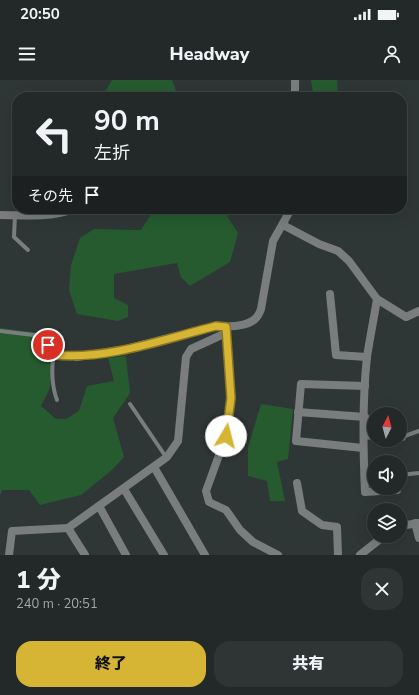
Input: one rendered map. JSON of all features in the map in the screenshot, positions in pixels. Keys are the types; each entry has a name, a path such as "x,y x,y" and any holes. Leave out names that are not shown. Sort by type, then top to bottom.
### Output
{"street":[{"path":"295,80 295,92"},
{"path":"0,215 36,216 60,214"},
{"path":"9,555 12,531 68,528 167,457 178,441 186,357 192,349 226,330 245,324 256,318 261,309 273,241 288,214"},
{"path":"283,225 319,244 338,251 350,261 376,299 406,317 419,311"},
{"path":"330,294 336,355 368,357"},
{"path":"367,492 365,492 363,448 365,386 376,299"},
{"path":"77,357 126,349 216,326 226,330"},
{"path":"226,330 231,398 226,436 206,491 209,502 226,510 240,530 253,542 278,555"},
{"path":"363,448 296,441 301,384 365,386"},
{"path":"298,412 365,417"},
{"path":"154,467 205,555"},
{"path":"297,483 302,511 322,525 337,527 338,555"},
{"path":"124,488 164,555"},
{"path":"99,506 126,555"},
{"path":"407,525 417,523 419,537"},
{"path":"68,528 85,555"},
{"path":"360,555 375,543"}],"lane":[{"path":"15,215 14,237 28,250"},
{"path":"0,331 42,336 54,355 54,393 57,400"},
{"path":"54,355 77,357"},
{"path":"130,404 167,457"},
{"path":"407,435 419,431"},
{"path":"407,474 419,473"}],"green space":[{"path":"112,80 172,80 176,92 105,92"},
{"path":"311,80 337,80 338,92 313,92"},
{"path":"151,214 228,214 227,216 238,233 230,262 190,286 181,277 177,263 114,274 114,298 128,305 128,317 118,321 77,314 69,290 71,265 80,238 94,229 141,230"},
{"path":"0,328 40,333 57,350 49,390 41,406 56,419 66,419 79,411 87,386 114,381 108,358 126,356 130,393 113,418 124,457 112,470 81,495 40,505 29,490 2,490 0,496"},
{"path":"261,404 293,409 288,459 277,462 285,501 270,501 267,481 248,476 248,447"}],"route":[{"path":"48,345 54,355 77,357 126,349 216,326 226,327 231,398 226,436"}]}
